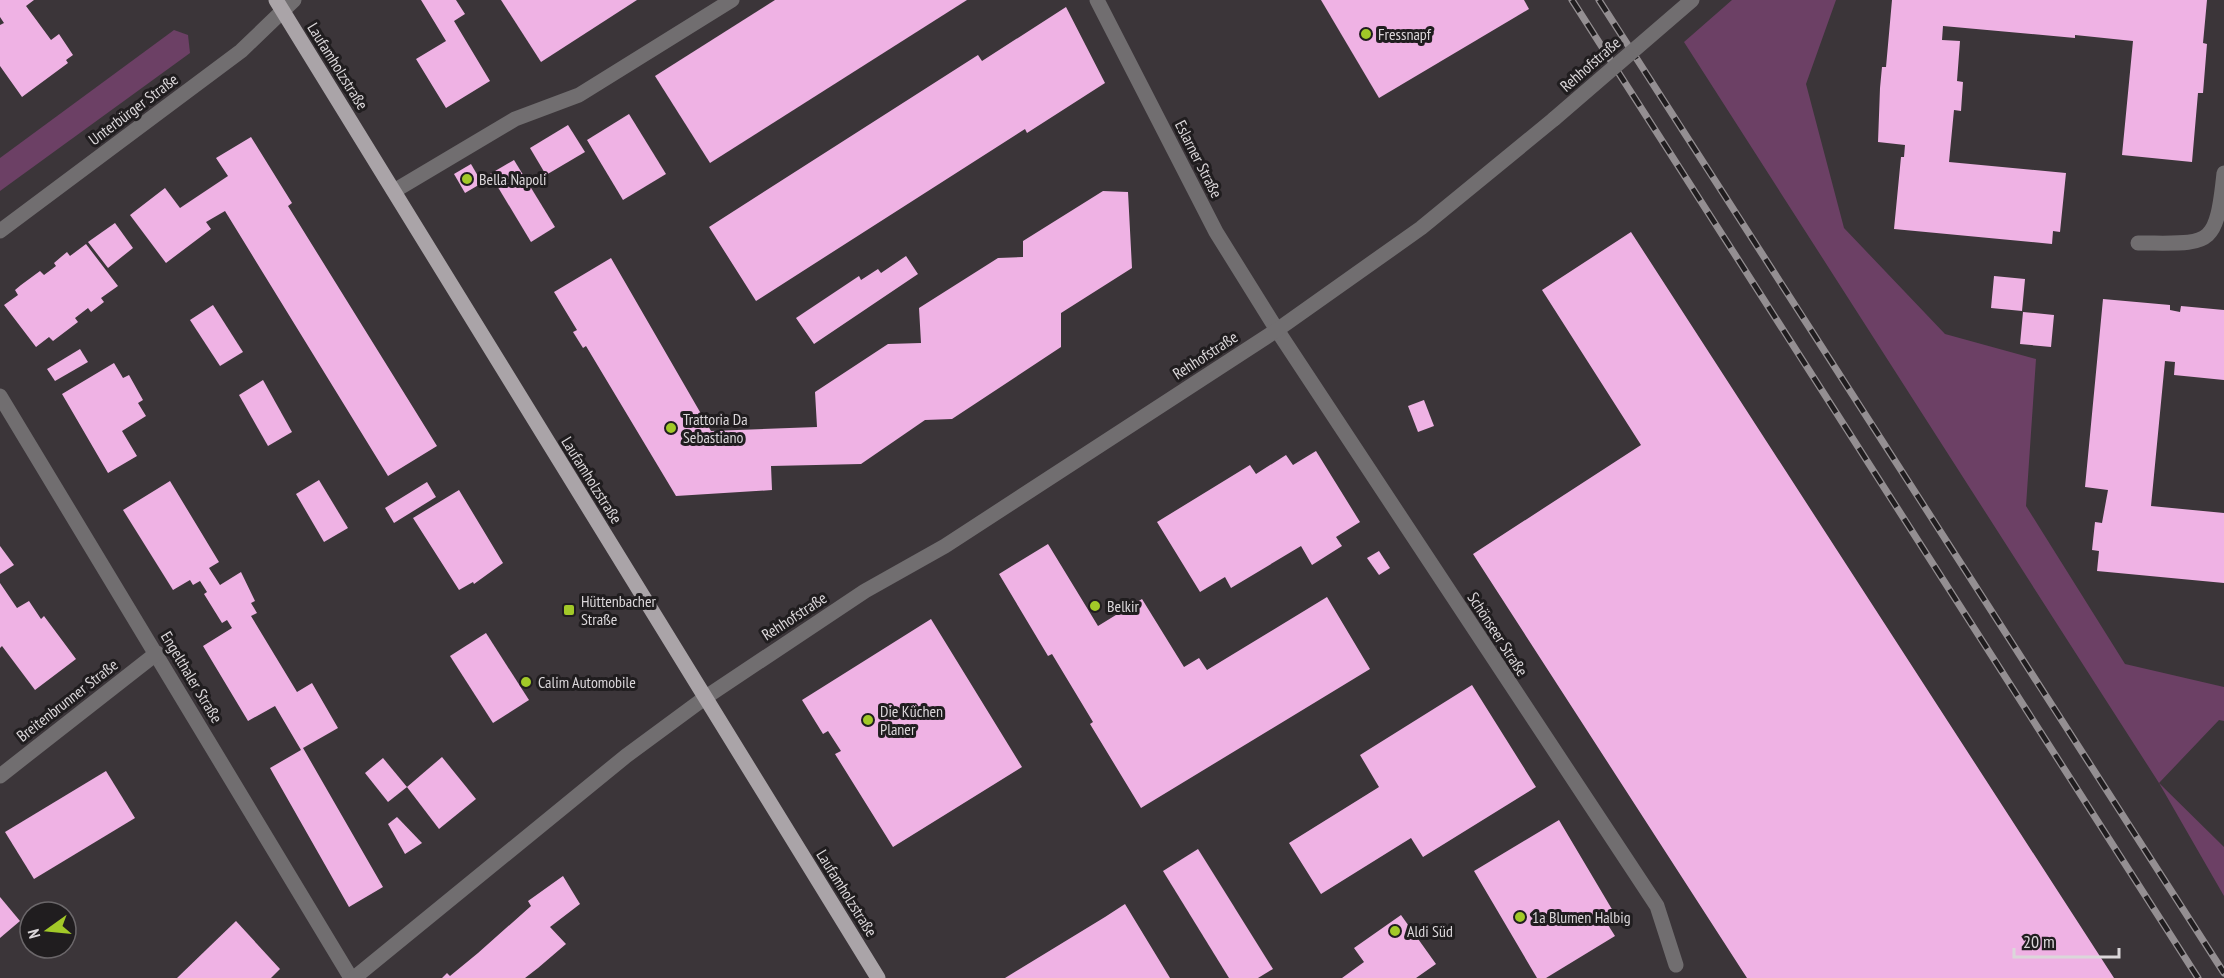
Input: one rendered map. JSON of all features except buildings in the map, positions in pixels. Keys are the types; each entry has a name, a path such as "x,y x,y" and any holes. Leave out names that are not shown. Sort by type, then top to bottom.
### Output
{"main road":[{"name":"Laufamholzstraße","path":"284,3 394,191 878,978"}],"street":[{"path":"394,191 515,119 579,95 732,0"},
{"name":"Eslarner Straße","path":"1097,0 1216,232 1277,330"},
{"name":"Rehhofstraße","path":"706,697 865,591 945,546 1277,330 1421,228 1554,119 1692,0"},
{"name":"Unterbürger Straße","path":"0,231 241,51 284,3"},
{"path":"2138,243 2196,243 2211,232 2220,216 2224,173"},
{"name":"Schönseer Straße","path":"1277,330 1657,906 1676,965"},
{"name":"Engelthaler Straße","path":"0,396 352,978"},
{"name":"Breitenbrunner Straße","path":"0,776 157,653"},
{"path":"352,978 626,756 706,697"}],"shaded area":[{"path":"1732,0 1836,0 1806,84 1844,228 1945,334 2036,359 2026,506 2125,664 2224,687 2224,721 2219,720 2159,783 1684,42"},
{"path":"174,30 188,35 190,53 0,191 0,158"},
{"path":"2159,783 2224,847 2224,896"}],"railway":[{"path":"1572,0 2198,978"},
{"path":"1599,0 2224,973"}],"place":[{"name":"Fressnapf","path":"1366,34"},
{"name":"Bella Napoli","path":"467,179"},
{"name":"Trattoria Da Sebastiano","path":"671,428"},
{"name":"Belkir","path":"1095,606"},
{"name":"Hüttenbacher Straße","path":"569,610"},
{"name":"Calim Automobile","path":"526,682"},
{"name":"Die Küchen Planer","path":"868,720"},
{"name":"1a Blumen Halbig","path":"1520,917"},
{"name":"Aldi Süd","path":"1395,931"}]}
